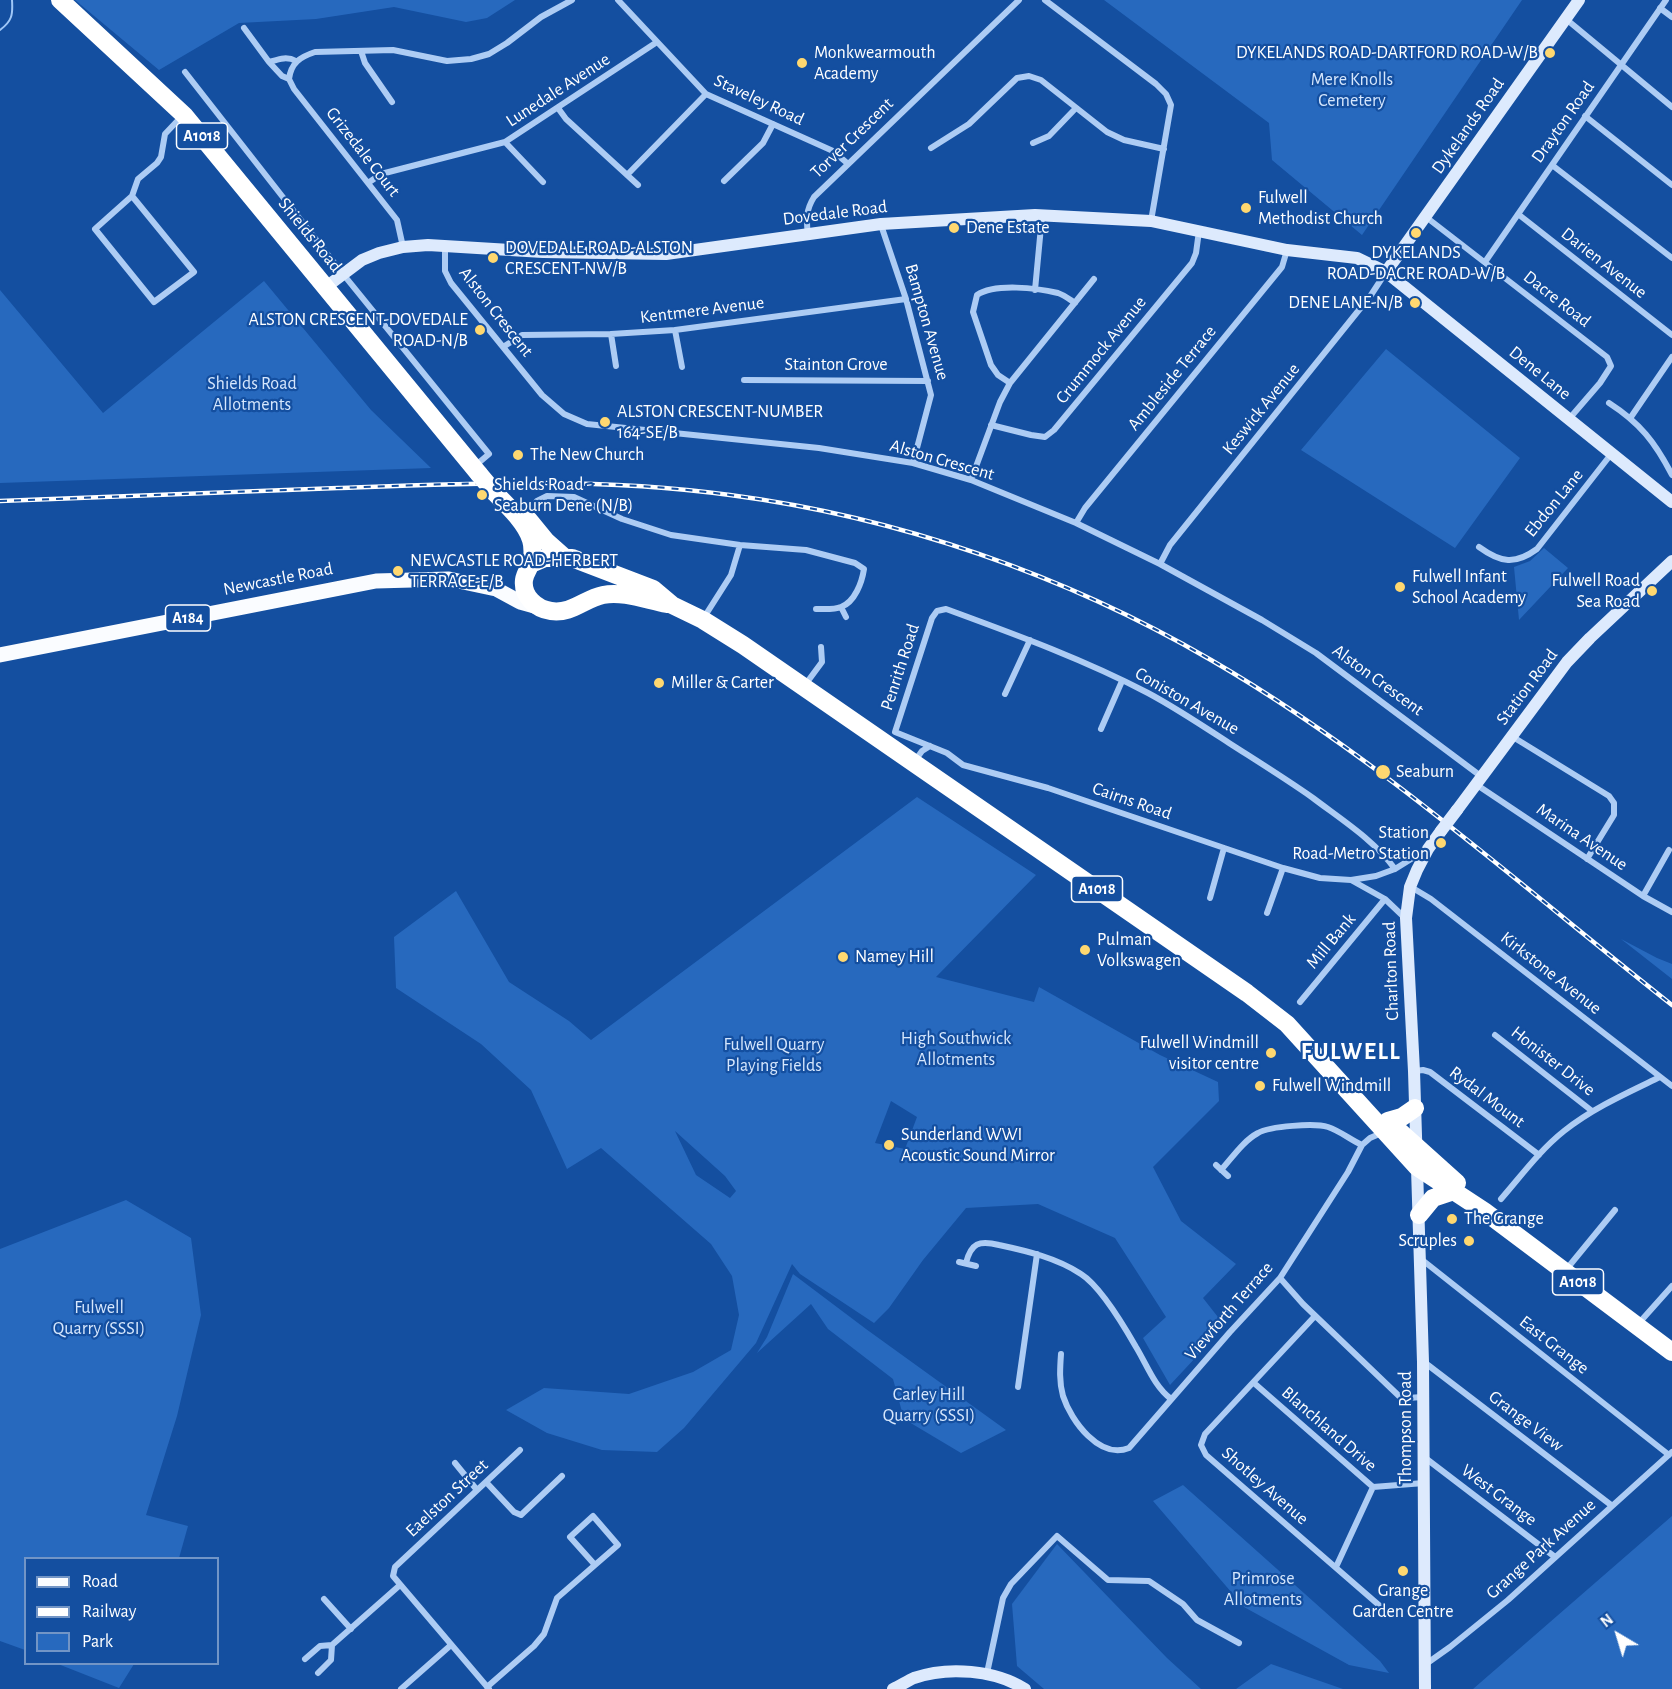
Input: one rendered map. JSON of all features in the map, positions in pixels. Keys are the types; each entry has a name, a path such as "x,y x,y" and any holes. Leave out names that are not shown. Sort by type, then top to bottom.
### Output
{"highway":[{"name":"Shields Road","path":"60,0 184,115 476,471 495,493 519,513"},
{"name":"A1018","path":"519,513 564,557"},
{"name":"A1018","path":"519,513 530,537 528,570"},
{"path":"564,557 584,562 591,571 592,588 584,603 577,608 550,611 538,607 527,595 524,586 528,570 545,558 564,557"},
{"name":"A1018","path":"584,562 652,589 672,605 703,620 804,687 888,736 914,762 1247,993 1287,1024 1341,1082 1387,1126 1417,1167 1484,1211 1672,1352"},
{"name":"A1018","path":"584,603 604,595 615,594 672,605"},
{"path":"1387,1126 1415,1108"},
{"name":"A1018","path":"1387,1126 1416,1144 1484,1211"},
{"path":"1419,1215 1433,1198 1454,1191"}],"main road":[{"name":"Dykelands Road","path":"1386,272 1580,0"},
{"name":"Dovedale Road","path":"326,287 362,260 403,247 445,246 543,252 666,254 881,224 1042,215 1151,221 1287,250 1357,258"},
{"name":"Dene Lane","path":"1357,258 1386,272 1672,502"},
{"name":"Station Road","path":"1428,849 1567,662 1672,561"},
{"path":"496,589 528,570"},
{"name":"Newcastle Road","path":"0,655 376,581 449,579 496,589"},
{"name":"A184","path":"496,589 520,603 538,607"},
{"name":"Charlton Road","path":"1417,1167 1406,918 1410,887 1428,849"},
{"name":"Thompson Road","path":"1417,1167 1424,1397 1425,1689"},
{"path":"893,1689 916,1678 945,1672 987,1672 1025,1689"}],"street":[{"path":"244,28 269,62 282,76 289,79 296,61 315,52 393,50 447,61 471,59 489,54 541,17 572,0"},
{"name":"Staveley Road","path":"618,0 705,94 833,151 847,163"},
{"name":"Torver Crescent","path":"808,235 806,216 814,197 1019,0"},
{"path":"1045,0 1166,94 1171,105 1151,221"},
{"name":"Drayton Road","path":"1485,262 1666,0"},
{"path":"1660,8 1672,17"},
{"path":"1566,20 1672,107"},
{"name":"Lunedale Avenue","path":"368,183 381,174 505,142 657,42"},
{"path":"361,51 364,63 392,102"},
{"path":"269,62 284,58 296,61"},
{"name":"Shields Road","path":"185,72 343,274 489,454 476,471"},
{"path":"931,148 969,124 1017,78 1029,76 1041,80 1107,132 1124,140 1164,149"},
{"name":"Grizedale Court","path":"289,79 294,89 397,220 403,247"},
{"path":"627,175 705,94"},
{"path":"558,108 566,119 638,185"},
{"path":"1033,143 1049,136 1075,109"},
{"path":"132,196 194,272 154,302 95,229 132,196 138,178 161,157 165,134 184,115"},
{"path":"1586,116 1672,185"},
{"path":"724,181 763,143 773,123"},
{"path":"505,142 543,182"},
{"path":"1552,165 1672,258"},
{"name":"Darien Avenue","path":"1518,214 1672,335"},
{"path":"1035,290 1042,215"},
{"name":"Dacre Road","path":"1426,217 1607,357 1611,366 1600,384 1569,419"},
{"name":"Bampton Avenue","path":"881,224 906,299 932,395 913,463"},
{"name":"Crummock Avenue","path":"991,425 1045,437 1054,430 1192,262 1196,253 1199,231"},
{"name":"Alston Crescent","path":"445,246 445,271 451,283 542,394 564,414 587,424 819,448 913,463 971,480 1076,523 1160,564 1262,620 1316,653 1479,781"},
{"name":"Ambleside Terrace","path":"1076,523 1085,508 1282,267 1287,250"},
{"name":"Keswick Avenue","path":"1160,564 1170,545 1371,295 1386,272"},
{"path":"971,480 991,425 1010,383 1094,279"},
{"path":"1010,383 998,375 991,365 974,312 977,295 993,288 1035,290 1060,294 1075,303"},
{"name":"Kentmere Avenue","path":"503,347 522,335 611,334 675,330 906,299"},
{"path":"675,330 682,367"},
{"path":"611,334 616,366"},
{"path":"1631,417 1672,357"},
{"path":"1667,364 1672,371"},
{"name":"Stainton Grove","path":"744,380 928,381"},
{"path":"1608,403 1631,417 1659,450 1672,475"},
{"name":"Ebdon Lane","path":"1479,547 1498,559 1514,561 1532,553 1612,453"},
{"path":"519,513 552,494 574,497 622,519 671,535 740,545 806,550 855,563 864,569 862,581 852,598 841,607 816,609"},
{"path":"703,620 731,575 740,545"},
{"path":"841,607 846,617"},
{"name":"Coniston Avenue","path":"937,611 946,609 1030,640 1122,681 1189,717 1292,783 1376,846 1395,869"},
{"name":"Penrith Road","path":"888,736 932,618 937,611"},
{"path":"1005,694 1030,640"},
{"path":"804,687 822,662 821,647"},
{"path":"822,662 831,667"},
{"path":"1101,729 1122,681"},
{"name":"Cairns Road","path":"888,736 930,746 947,753 963,765 1048,788 1283,868 1320,878 1351,880 1376,876 1395,869 1428,849"},
{"path":"1513,737 1609,796 1614,803 1614,815 1587,859"},
{"path":"914,762 922,751 930,746"},
{"name":"Marina Avenue","path":"1479,781 1587,859 1672,912"},
{"path":"1210,898 1224,848"},
{"path":"1643,896 1669,850"},
{"path":"1267,913 1283,868"},
{"name":"Cairns Road","path":"1351,880 1385,899 1406,918"},
{"name":"Kirkstone Avenue","path":"1410,887 1431,899 1672,1086"},
{"name":"Mill Bank","path":"1300,1002 1385,899"},
{"name":"Honister Drive","path":"1495,1035 1592,1111"},
{"name":"Rydal Mount","path":"1414,1071 1430,1072 1539,1155"},
{"path":"1501,1199 1539,1155 1562,1133 1592,1111 1660,1077"},
{"path":"1228,1176 1219,1167 1248,1140 1268,1128 1320,1126 1330,1128 1362,1145 1387,1126"},
{"name":"Viewforth Terrace","path":"1061,1354 1060,1376 1063,1395 1076,1421 1096,1445 1118,1451 1129,1448 1280,1278 1348,1172 1362,1145"},
{"path":"1565,1271 1614,1210"},
{"path":"976,1266 962,1263 969,1251 988,1242 1037,1254 1080,1273 1101,1294 1135,1345 1157,1386 1171,1399"},
{"path":"1018,1387 1037,1254"},
{"name":"East Grange","path":"1420,1258 1671,1454"},
{"path":"1280,1278 1315,1316 1399,1396 1424,1397"},
{"path":"1637,1326 1672,1286"},
{"name":"Shotley Avenue","path":"1315,1316 1205,1434 1201,1445 1206,1455 1388,1613"},
{"name":"Grange View","path":"1423,1362 1611,1505"},
{"name":"Blanchland Drive","path":"1254,1383 1373,1487 1424,1483"},
{"name":"Eaelston Street","path":"400,1585 393,1576 395,1567 520,1450"},
{"name":"Grange Park Avenue","path":"1426,1664 1499,1607 1671,1454"},
{"name":"West Grange","path":"1424,1457 1555,1557"},
{"path":"455,1463 477,1490"},
{"path":"486,1482 514,1512 521,1515 562,1476"},
{"path":"1336,1567 1373,1487"},
{"path":"305,1659 320,1646 332,1645 400,1585 488,1688 534,1647 544,1634 557,1598 595,1565 618,1545 593,1516 570,1537 595,1565"},
{"path":"987,1672 1003,1598 1011,1584 1057,1536 1108,1580 1149,1581 1183,1604 1197,1620 1239,1643"},
{"path":"324,1599 351,1629"},
{"path":"318,1673 331,1660 332,1645"},
{"path":"401,1689 451,1645"}],"green space":[{"path":"75,0 515,0 487,18 466,22 394,7 316,19 239,23 159,70"},
{"name":"Mere Knolls Cemetery","path":"1104,0 1522,0 1362,235 1272,160 1269,123"},
{"name":"Shields Road Allotments","path":"264,281 371,410 431,468 0,483 0,290 103,413"},
{"path":"1386,349 1520,458 1455,548 1301,450"},
{"path":"1544,548 1568,568 1519,620 1514,567 1530,561"},
{"path":"917,797 1036,875 936,977 1034,1002 1039,987 1160,1055 1218,1082 1219,1101 1153,1167 1181,1221 1236,1264 1203,1298 1225,1326 1170,1385 1143,1338 1166,1317 1115,1238 1038,1204 966,1208 923,1260 889,1308 874,1323 800,1274 792,1264 756,1343 684,1428 657,1452 602,1450 547,1433 506,1410 544,1388 629,1394 693,1372 731,1350 739,1315 732,1276 711,1244 601,1148 567,1169 531,1090 481,1044 396,988 394,937 456,891 509,982 569,1021 591,1040","holes":["891,1101 917,1117 905,1149 875,1143","675,1131 725,1176 736,1191 730,1198 696,1175"]},
{"path":"1621,939 1672,964 1672,979"},
{"name":"Fulwell Quarry (SSSI)","path":"126,1200 191,1238 201,1315 177,1416 146,1515 188,1526 179,1557 24,1557 24,1650 0,1641 0,1249"},
{"name":"Carley Hill Quarry (SSSI)","path":"793,1274 1006,1430 961,1453 904,1419 893,1379 828,1329 811,1304 757,1353 767,1337"},
{"name":"Primrose Allotments","path":"1183,1485 1380,1661 1389,1673 1349,1665 1244,1607 1153,1501"},
{"path":"1672,1516 1672,1689 1473,1689"},
{"path":"1057,1544 1167,1658 1201,1689 1044,1689 1017,1666 1012,1604"},
{"path":"1271,1664 1343,1689 1236,1689"},
{"path":"61,1665 133,1665 119,1688"}],"waterway":[{"path":"0,30 11,17 12,0"}],"railway":[{"path":"0,501 436,484 583,484 681,489 730,495 856,518 918,534 1039,576 1098,601 1211,660 1272,698 1332,738 1448,824 1672,1005"}],"place":[{"name":"DYKELANDS ROAD-DARTFORD ROAD-W/B","path":"1550,53"},
{"name":"Monkwearmouth Academy","path":"802,63"},
{"name":"Fulwell Methodist Church","path":"1246,208"},
{"name":"Dene Estate","path":"954,228"},
{"name":"DYKELANDS ROAD-DACRE ROAD-W/B","path":"1416,233"},
{"name":"DOVEDALE ROAD-ALSTON CRESCENT-NW/B","path":"493,258"},
{"name":"DENE LANE-N/B","path":"1415,303"},
{"name":"ALSTON CRESCENT-DOVEDALE ROAD-N/B","path":"480,330"},
{"name":"ALSTON CRESCENT-NUMBER 164-SE/B","path":"605,422"},
{"name":"The New Church","path":"518,455"},
{"name":"Shields Road - Seaburn Dene (N/B)","path":"482,495"},
{"name":"NEWCASTLE ROAD-HERBERT TERRACE-E/B","path":"398,571"},
{"name":"Fulwell Infant School Academy","path":"1400,587"},
{"name":"Fulwell Road Sea Road","path":"1652,591"},
{"name":"Miller & Carter","path":"659,683"},
{"name":"Seaburn","path":"1383,772"},
{"name":"Station Road-Metro Station","path":"1441,843"},
{"name":"Pulman Volkswagen","path":"1085,950"},
{"name":"Namey Hill","path":"843,957"},
{"name":"Fulwell Windmill visitor centre","path":"1271,1053"},
{"name":"Fulwell Windmill","path":"1260,1086"},
{"name":"Sunderland WWI Acoustic Sound Mirror","path":"889,1145"},
{"name":"The Grange","path":"1452,1219"},
{"name":"Scruples","path":"1469,1241"},
{"name":"Grange Garden Centre","path":"1403,1571"}],"district":[{"name":"FULWELL","path":"1351,1052"}],"park label":[{"name":"High Southwick Allotments","path":"956,1049"},
{"name":"Fulwell Quarry Playing Fields","path":"774,1055"}]}
